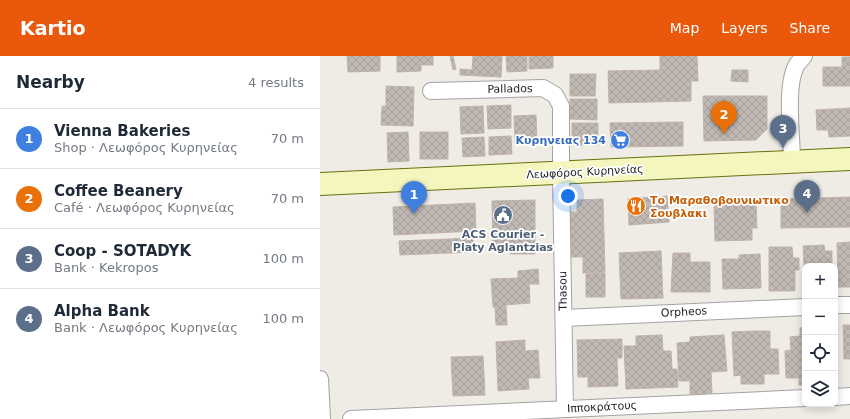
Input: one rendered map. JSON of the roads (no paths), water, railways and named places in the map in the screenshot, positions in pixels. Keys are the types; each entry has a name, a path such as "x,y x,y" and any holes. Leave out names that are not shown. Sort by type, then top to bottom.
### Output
{"main road":[{"name":"Λεωφόρος Κυρηνείας","path":"320,184 560,174 850,159"}],"street":[{"path":"792,161 790,99 796,66 804,56"},
{"name":"Pallados","path":"431,91 543,88 555,95 560,106 560,174"},
{"name":"Thasou","path":"560,174 565,409"},
{"path":"838,305 850,305"},
{"name":"Orpheos","path":"564,318 802,307"},
{"path":"320,379 322,419"},
{"path":"838,397 850,396"},
{"name":"Ιπποκράτους","path":"351,419 565,409 601,413 802,398"}],"place":[{"name":"Coffee Beanery","path":"724,134"},
{"name":"Κυρηνειας 134","path":"620,140"},
{"name":"Coop - SOTADYK","path":"783,148"},
{"name":"Το Μαραθοβουνιωτικο Σουβλακι","path":"636,206"},
{"name":"Alpha Bank","path":"807,213"},
{"name":"Vienna Bakeries","path":"414,214"},
{"name":"ACS Courier - Platy Aglantzias","path":"503,215"}]}
